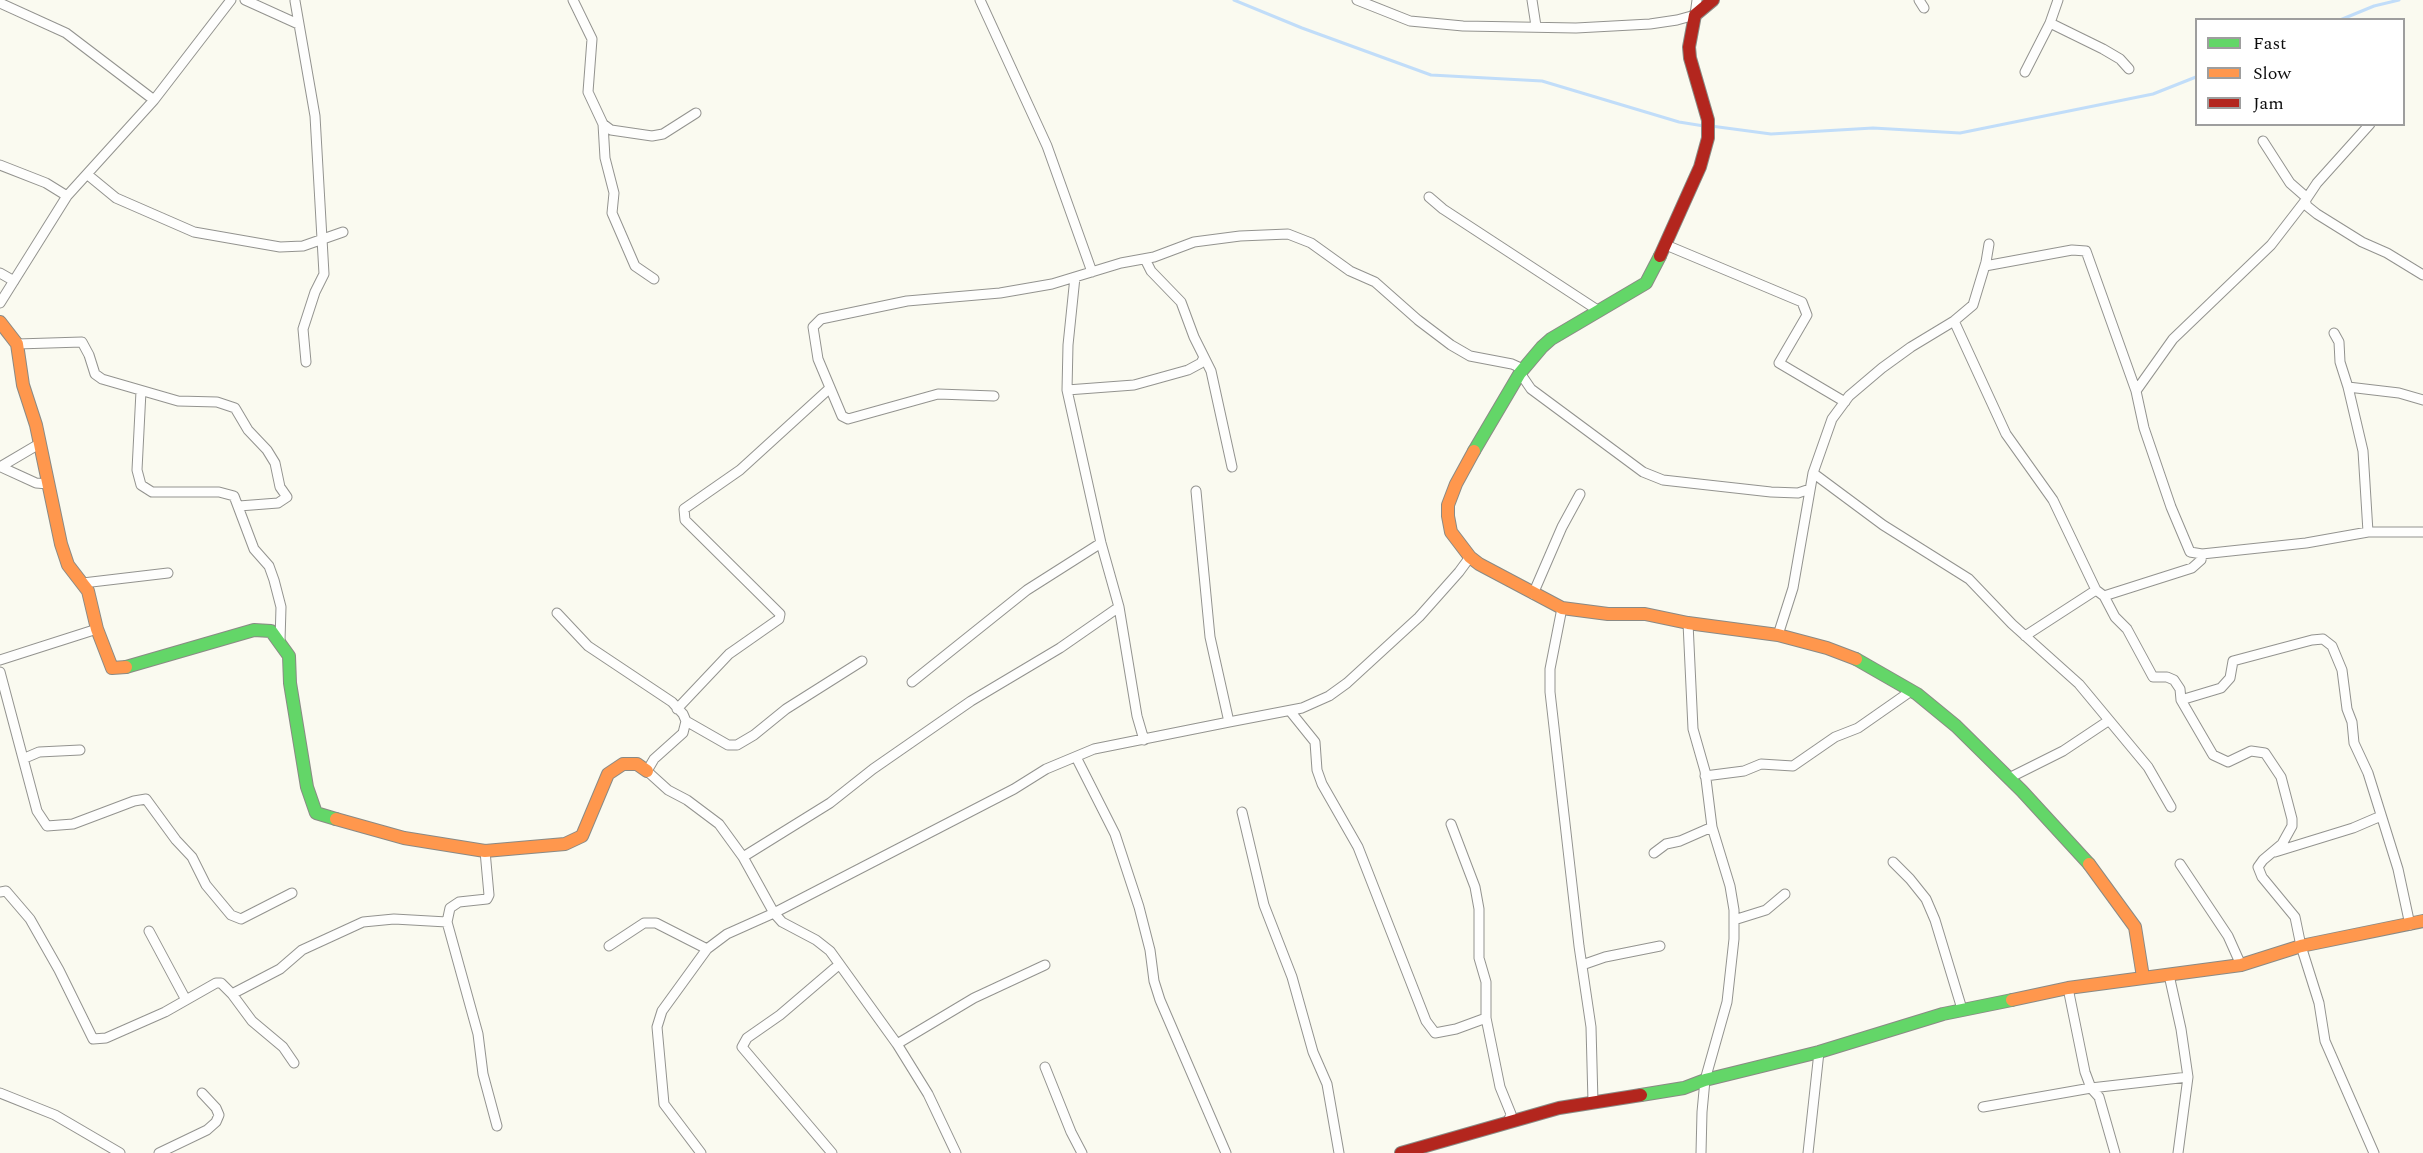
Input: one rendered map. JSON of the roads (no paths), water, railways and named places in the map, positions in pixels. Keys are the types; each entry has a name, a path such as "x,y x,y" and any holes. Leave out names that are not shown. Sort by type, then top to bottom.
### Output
{"street":[{"path":"0,303 67,196 154,100 231,0"},
{"path":"245,0 298,24"},
{"path":"573,0 592,39 588,92 603,124 604,158 614,193 612,213 635,266 654,279"},
{"path":"981,0 1047,146 1092,272"},
{"path":"1357,0 1410,21 1463,26 1576,28 1650,24 1695,15"},
{"path":"1532,0 1536,26"},
{"path":"1706,0 1695,15 1689,47 1690,58 1708,120 1708,138 1700,167 1666,245 1646,283 1551,339 1521,371 1461,474 1448,505 1451,532 1470,557 1479,564 1562,608 1608,614 1645,614 1688,623 1778,635 1827,648 1856,659 1911,691 1956,726 2009,778 2093,869 2135,927 2144,977"},
{"path":"2025,72 2050,23 2058,0"},
{"path":"295,1 315,116 324,274 315,292 303,329 306,363"},
{"path":"0,3 66,33 154,100"},
{"path":"2050,23 2120,59 2130,69"},
{"path":"603,124 611,130 652,136 663,134 696,113"},
{"path":"2136,391 2173,339 2271,245 2306,199 2368,126"},
{"path":"2263,141 2290,183 2306,199 2307,206 2362,242 2387,253 2423,275"},
{"path":"0,165 46,183 67,196"},
{"path":"88,175 116,198 194,232 280,247 303,246 343,232"},
{"path":"1429,196 1443,208 1599,311"},
{"path":"994,396 938,394 848,419 842,416 830,388 819,359 813,327 821,319 907,302 1027,289 1121,263 1145,259 1206,240 1268,234 1298,236 1350,271 1375,282 1418,320 1451,345 1470,356 1512,364 1521,371 1531,389 1643,472 1663,480 1771,492 1797,493 1810,489"},
{"path":"1778,635 1793,588 1813,473 1832,419 1849,396 1882,368 1954,321 1973,305 1989,244"},
{"path":"1666,245 1802,302 1807,315 1779,363 1845,402"},
{"path":"1985,266 2072,250 2086,251 2136,391 2144,428 2185,544 2190,552 2202,554 2306,543 2368,532 2423,532"},
{"path":"1145,259 1151,271 1181,302 1214,381 1232,467"},
{"path":"0,273 14,281"},
{"path":"1075,277 1068,345 1067,390 1101,543 1119,606 1137,716 1144,740"},
{"path":"1954,321 2006,434 2053,500 2096,590 2104,596 2115,616 2127,629 2153,677 2167,677 2174,680 2180,688 2181,700 2213,755 2228,762 2258,750 2265,753 2275,767 2286,793 2292,826 2282,844 2258,867 2262,877 2295,917 2301,946 2319,1003 2325,1041 2374,1153"},
{"path":"0,322 17,344 23,385 34,418 61,544 68,565 88,591 97,629 112,668 125,667 254,630 271,631 289,656 290,683 307,787 316,813 404,838 485,851 565,844 582,836 608,774 623,764 637,764 668,790 695,805 719,824 743,857 774,913 783,922 816,940 830,951 897,1044 928,1094 956,1153"},
{"path":"2334,333 2339,342 2340,362 2363,451 2368,532"},
{"path":"17,344 82,342 89,354 95,374 102,379 178,401 217,402 236,408 248,430 267,450 275,464 280,487 287,497 278,503 239,506"},
{"path":"1067,390 1134,385 1188,370 1201,363 1204,357"},
{"path":"2348,387 2399,393 2421,399 2423,388"},
{"path":"677,709 729,654 779,618 780,614 685,520 684,509 740,470 830,388"},
{"path":"141,391 137,470 141,485 152,492 219,492 234,496 254,549 269,566 274,580 281,607 280,641"},
{"path":"0,467 39,444"},
{"path":"0,467 36,483 48,484"},
{"path":"1813,473 1883,525 1969,579 2025,636 2079,684 2148,767 2171,807"},
{"path":"1196,491 1210,637 1229,722"},
{"path":"1533,594 1562,527 1580,495"},
{"path":"912,682 1027,590 1101,543"},
{"path":"2104,596 2192,568 2201,560 2202,554"},
{"path":"701,1153 664,1104 657,1027 662,1011 707,949 727,933 774,913 1014,789 1046,769 1094,749 1290,711 1315,703 1347,683 1419,617 1470,557"},
{"path":"83,583 168,573"},
{"path":"2025,636 2096,590"},
{"path":"743,857 830,803 881,763 971,701 1060,648 1119,606"},
{"path":"1562,608 1550,669 1551,692 1591,1027 1593,1102"},
{"path":"556,613 588,646 672,702 686,721 728,745 737,745 754,735 786,709 862,661"},
{"path":"1688,623 1692,723 1706,776 1712,828 1730,886 1734,920 1727,1002 1706,1080 1702,1112 1701,1153"},
{"path":"0,660 97,629"},
{"path":"2181,700 2221,688 2229,678 2233,661 2312,640 2323,639 2332,646 2342,670 2354,742 2368,773 2398,869 2410,925"},
{"path":"0,672 25,758 37,811 47,826 73,824 134,801 146,799 176,840 192,857 206,885 231,915 241,919 292,893"},
{"path":"1706,776 1744,771 1761,765 1793,766 1835,737 1858,728 1911,691"},
{"path":"1290,711 1315,742 1317,770 1322,784 1358,847 1426,1021 1435,1033 1456,1029 1486,1018"},
{"path":"647,771 654,759 683,733 686,721"},
{"path":"2009,778 2063,751 2108,721"},
{"path":"25,758 39,752 80,750"},
{"path":"1076,757 1115,834 1139,907 1160,1000 1226,1153"},
{"path":"1242,812 1264,905 1292,977 1312,1052 1327,1084 1339,1153"},
{"path":"2273,852 2353,828 2381,816"},
{"path":"1451,824 1475,887 1479,909 1479,958 1486,982 1486,1018 1500,1087 1511,1114 1508,1122"},
{"path":"1654,853 1666,844 1712,828"},
{"path":"485,851 489,895 487,899 459,902 450,908 447,922 478,1035 483,1074 497,1126"},
{"path":"1893,862 1926,899 1935,920 1962,1010"},
{"path":"2180,864 2228,936 2241,965"},
{"path":"0,892 6,891 30,919 59,970 93,1039 106,1038 165,1012 216,983 221,983 252,1021 283,1047 294,1063"},
{"path":"1734,920 1766,910 1785,894"},
{"path":"232,994 280,969 302,950 363,922 394,919 447,922"},
{"path":"1401,1153 1559,1108 1684,1088 1706,1080 1819,1052 1962,1010 2068,988 2241,965 2301,946 2423,921"},
{"path":"609,945 644,923 656,923 707,949"},
{"path":"149,931 186,1000"},
{"path":"1582,965 1605,957 1660,946"},
{"path":"897,1044 974,998 1045,964"},
{"path":"832,1153 742,1047 747,1038 780,1015 826,975 840,966"},
{"path":"2169,975 2181,1029 2188,1077 2178,1153"},
{"path":"2068,988 2072,1014 2091,1088 2099,1096 2115,1153"},
{"path":"1810,1153 1819,1052"},
{"path":"1045,1067 1071,1132 1082,1153"},
{"path":"1983,1107 2091,1088 2188,1077"},
{"path":"0,1093 55,1115 120,1153"},
{"path":"159,1153 207,1130 216,1122 219,1115 216,1108 202,1093"},
{"path":"97,1153 106,1145"}],"waterway":[{"path":"1234,0 1302,28 1431,75 1542,81 1679,122 1704,126"},
{"path":"2345,18 2374,6 2399,0"},
{"path":"1711,126 1771,134 1873,128 1960,133 2153,94 2195,77"}]}
